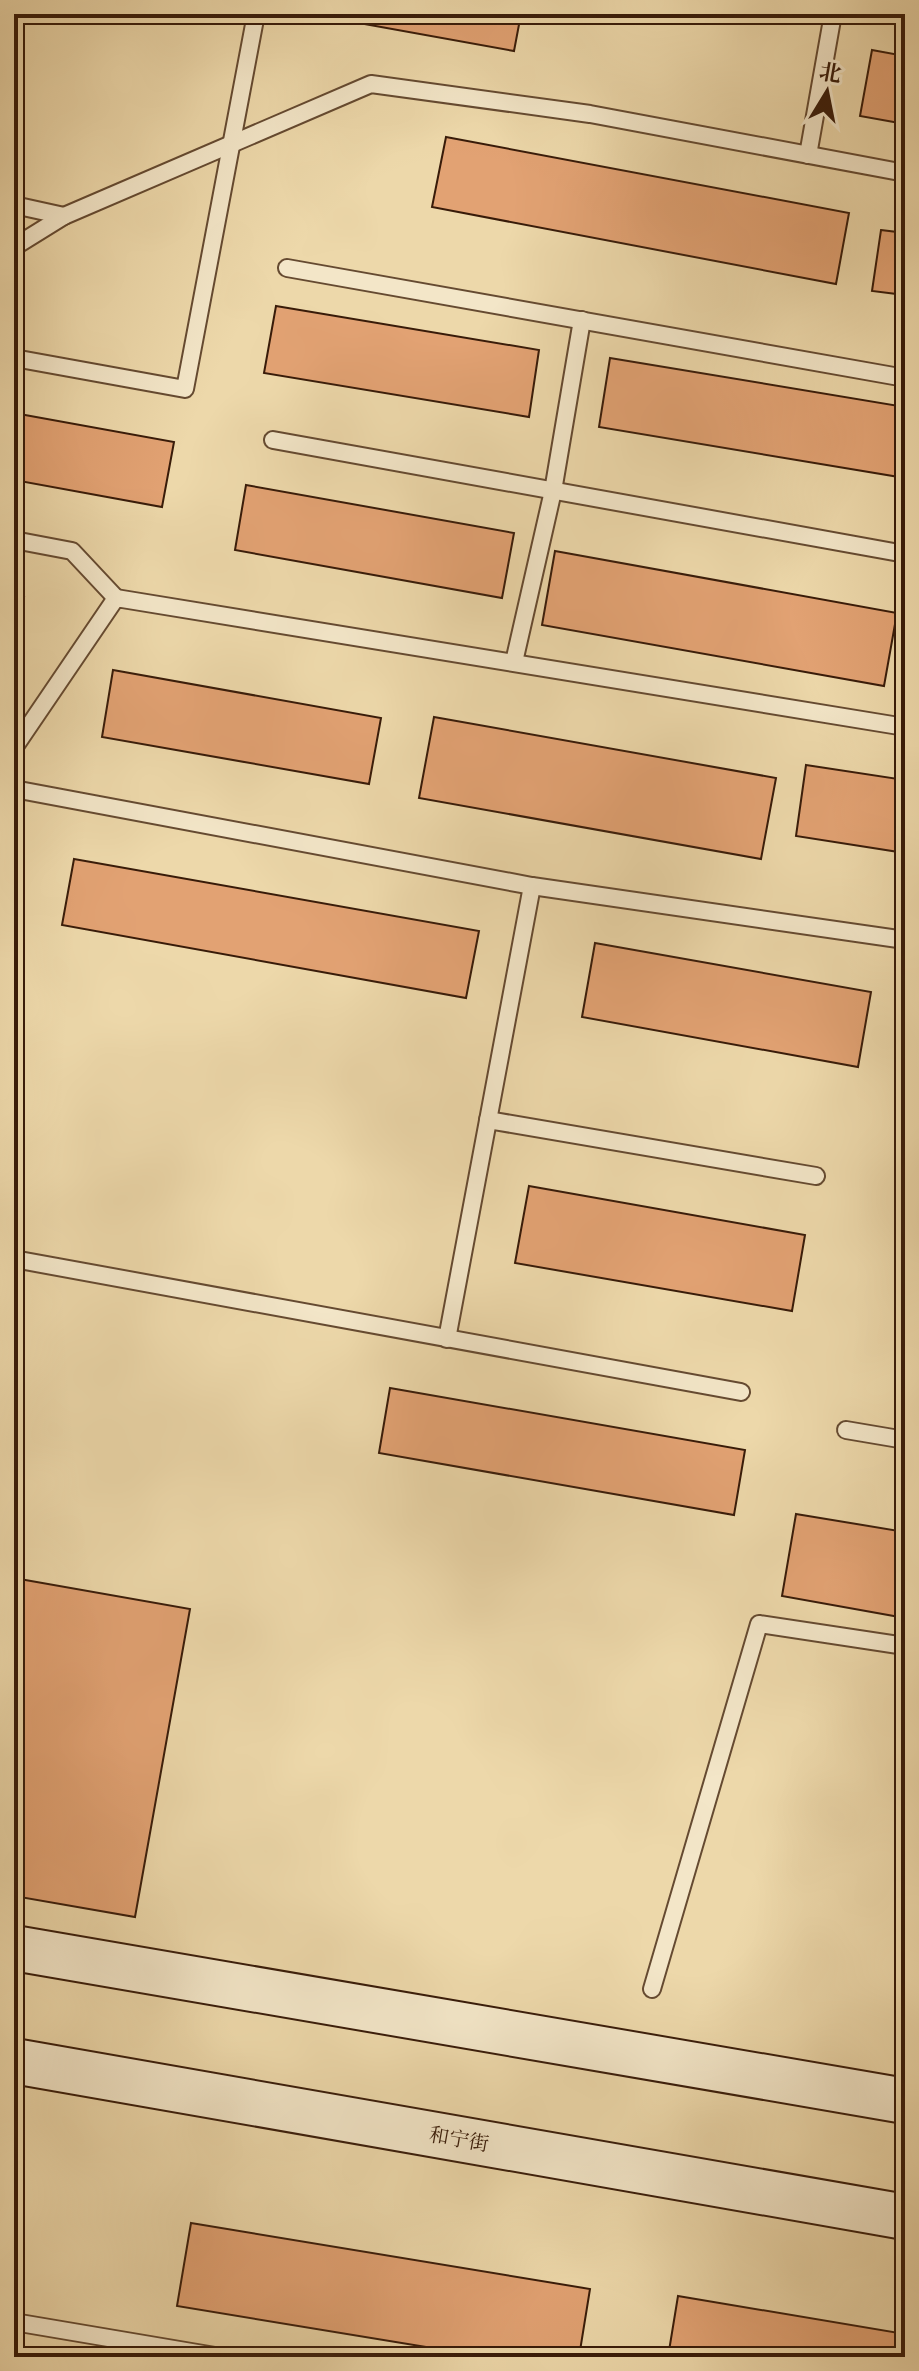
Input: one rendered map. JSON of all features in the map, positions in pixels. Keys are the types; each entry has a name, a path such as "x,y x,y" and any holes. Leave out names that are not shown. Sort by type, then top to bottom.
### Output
{"main road":[{"path":"14,1948 905,2101"},
{"name":"和宁街","path":"14,2061 905,2217"}],"lane":[{"path":"14,358 185,389 256,14"},
{"path":"808,155 833,14"},
{"path":"14,247 64,216 371,84 590,114 905,173"},
{"path":"14,205 64,216"},
{"path":"287,268 905,378"},
{"path":"514,662 553,491 582,320"},
{"path":"273,440 905,554"},
{"path":"14,540 72,551 116,598 905,727"},
{"path":"14,748 116,598"},
{"path":"14,789 532,886 905,940"},
{"path":"447,1339 532,886"},
{"path":"488,1120 816,1176"},
{"path":"14,1259 741,1392"},
{"path":"846,1430 905,1440"},
{"path":"652,1989 759,1624 905,1646"},
{"path":"14,2322 221,2357"}],"building":[{"path":"309,14 521,14 514,51"},
{"path":"872,50 905,56 905,124 860,116"},
{"path":"446,137 849,213 836,284 432,207"},
{"path":"881,230 905,233 905,295 872,291"},
{"path":"276,306 539,350 529,417 264,373"},
{"path":"610,358 905,407 905,478 599,427"},
{"path":"14,413 174,442 162,507 14,480"},
{"path":"246,485 514,533 502,598 235,550"},
{"path":"555,551 897,613 884,686 542,625"},
{"path":"14,595 24,597 14,649"},
{"path":"113,670 381,718 369,784 102,737"},
{"path":"434,717 776,778 761,859 419,798"},
{"path":"806,765 905,780 905,853 796,836"},
{"path":"74,859 479,931 466,998 62,925"},
{"path":"595,943 871,992 858,1067 582,1017"},
{"path":"529,1186 805,1235 792,1311 515,1263"},
{"path":"390,1388 745,1450 734,1515 379,1453"},
{"path":"796,1514 905,1532 905,1618 782,1596"},
{"path":"14,1578 190,1609 135,1917 14,1896"},
{"path":"191,2223 590,2289 579,2357 487,2357 177,2306"},
{"path":"678,2296 905,2334 905,2357 668,2357"}]}
